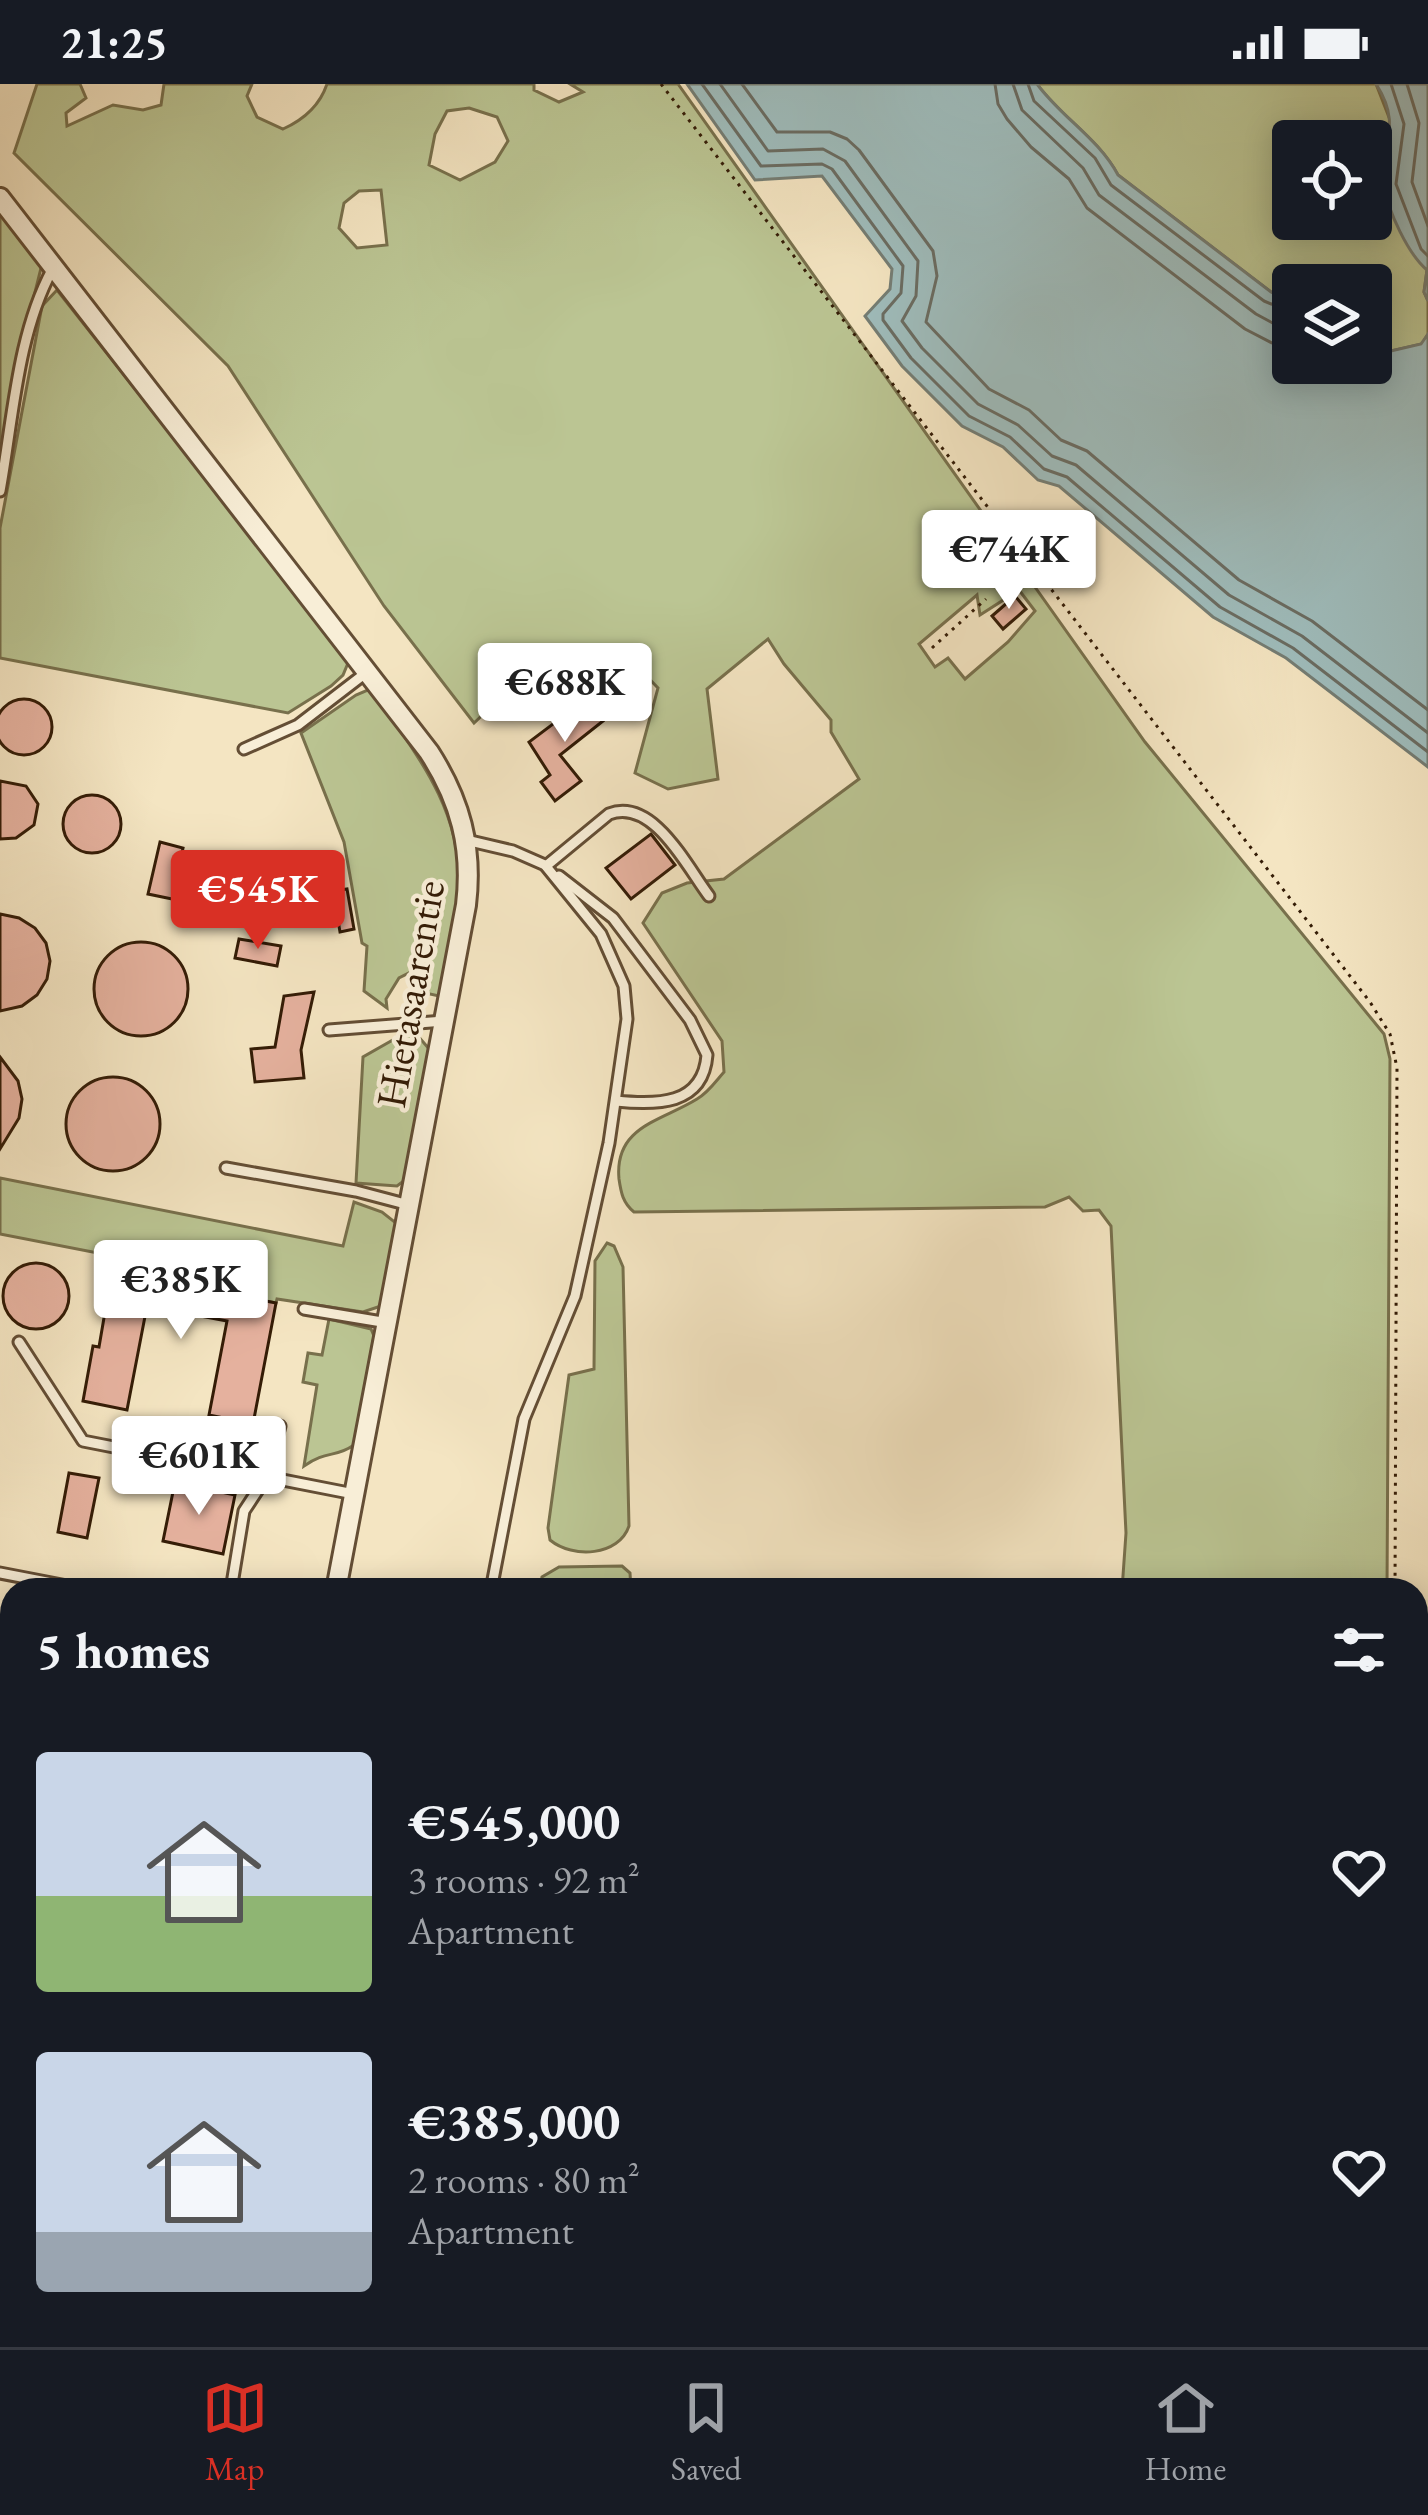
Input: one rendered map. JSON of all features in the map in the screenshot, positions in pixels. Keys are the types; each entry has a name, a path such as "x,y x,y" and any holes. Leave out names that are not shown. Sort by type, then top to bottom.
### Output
{"street":[{"name":"Hietasaarentie","path":"0,198 367,672 440,770 459,808 466,840 466,904 338,1578"}],"lane":[{"path":"0,491 28,340 37,303 53,268"},
{"path":"244,749 298,725 367,672"},
{"path":"545,865 620,809 638,814 662,832 709,896"},
{"path":"466,840 513,851 545,865 613,918 703,1040 706,1068 687,1095 653,1104 616,1101"},
{"path":"493,1578 524,1419 574,1296 616,1101 627,1019 624,986 601,934 545,865"},
{"path":"329,1030 444,1021"},
{"path":"226,1168 410,1205"},
{"path":"304,1309 388,1323"},
{"path":"19,1342 83,1441 355,1494"},
{"path":"233,1578 244,1511 267,1476 280,1426"}],"path":[{"path":"661,84 1390,1034 1396,1068 1395,1578"},
{"path":"932,648 986,599"}],"green space":[{"path":"37,84 80,84 86,98 66,113 67,126 113,105 143,110 161,105 164,84 252,84 247,96 257,117 283,129 310,111 327,84 534,84 534,90 559,102 583,92 570,84 678,84 1145,742 1384,1034 1390,1059 1387,1578 1123,1578 1126,1533 1111,1226 1099,1210 1083,1211 1069,1197 1045,1207 630,1209 619,1179 624,1147 643,1127 701,1096 724,1072 722,1041 643,923 662,893 687,883 724,879 859,779 831,732 831,720 768,639 707,689 718,779 668,789 635,773 658,688 625,654 537,663 474,723 384,606 228,366 14,153","holes":["469,108 497,117 508,141 495,162 460,180 429,165 435,134 447,111","381,190 387,245 357,248 339,228 344,203 359,191","1019,590 1035,611 1008,642 965,679 948,658 935,667 919,644 977,595 980,615"]},
{"path":"1037,84 1376,84 1390,120 1272,120 1272,240 1392,240 1392,201 1427,270 1428,334 1422,344 1392,351 1392,264 1272,264 1272,292 1118,175"},
{"path":"0,212 42,264 0,461"},
{"path":"57,290 345,655 348,663 343,675 288,713 0,658 0,528 42,306"},
{"path":"370,689 434,785 454,838 458,866 458,896 439,996 425,993 409,973 399,978 386,999 387,1008 364,991 367,946 362,943 344,842 301,733"},
{"path":"405,1033 418,1036 430,1050 405,1180 397,1186 356,1183 363,1057"},
{"path":"0,1178 343,1246 354,1202 396,1223 381,1306 363,1312 277,1299 276,1303 215,1291 216,1276 0,1234"},
{"path":"607,1243 614,1246 623,1267 629,1526 616,1544 582,1552 550,1540 548,1528 569,1375 594,1369 595,1261"},
{"path":"329,1319 371,1329 374,1336 354,1445 304,1466 317,1385 303,1382 308,1353 322,1355"},
{"path":"622,1566 630,1578 542,1578 559,1567"}],"water":[{"path":"687,84 1037,84 1118,175 1272,292 1272,384 1392,384 1392,351 1421,344 1428,334 1428,767 1286,658 1213,617 1059,486 1038,480 1003,447 962,426 902,366 865,316 890,289 892,269 822,176 755,180"},
{"path":"1376,84 1428,84 1428,301 1424,292 1427,270 1406,243 1392,213 1392,120"}],"building":[{"path":"1015,596 1026,609 1003,629 992,616"},
{"path":"594,693 604,707 596,713 603,721 560,755 581,781 555,801 541,782 550,775 529,742"},
{"path":"13,701 35,701 50,716 50,738 35,753 13,753 -1,740 -1,714"},
{"path":"0,781 26,786 38,804 34,825 16,838 0,839"},
{"path":"92,795 112,804 121,824 112,844 92,853 72,844 63,824 72,804"},
{"path":"651,834 675,865 631,899 606,868"},
{"path":"160,842 183,848 172,899 148,894"},
{"path":"347,889 354,929 340,932 333,891"},
{"path":"0,914 35,928 46,943 50,961 47,979 37,995 22,1006 0,1011"},
{"path":"239,939 281,946 277,966 235,958"},
{"path":"132,942 150,942 175,955 185,971 185,1007 175,1023 150,1036 132,1036 107,1023 94,998 94,980 107,955"},
{"path":"314,992 301,1050 304,1078 255,1082 251,1049 275,1047 284,996"},
{"path":"0,1057 18,1081 22,1099 19,1118 0,1149"},
{"path":"113,1077 131,1080 147,1090 157,1106 157,1142 147,1158 131,1168 113,1171 95,1168 79,1158 69,1142 66,1124 69,1106 79,1090 95,1080"},
{"path":"36,1263 59,1273 69,1296 59,1319 36,1329 13,1319 3,1296 13,1273"},
{"path":"112,1271 276,1303 253,1424 209,1415 227,1321 147,1306 127,1410 83,1401 93,1346 99,1347"},
{"path":"69,1473 99,1478 87,1538 58,1532"},
{"path":"175,1482 235,1495 223,1554 163,1541"}]}
